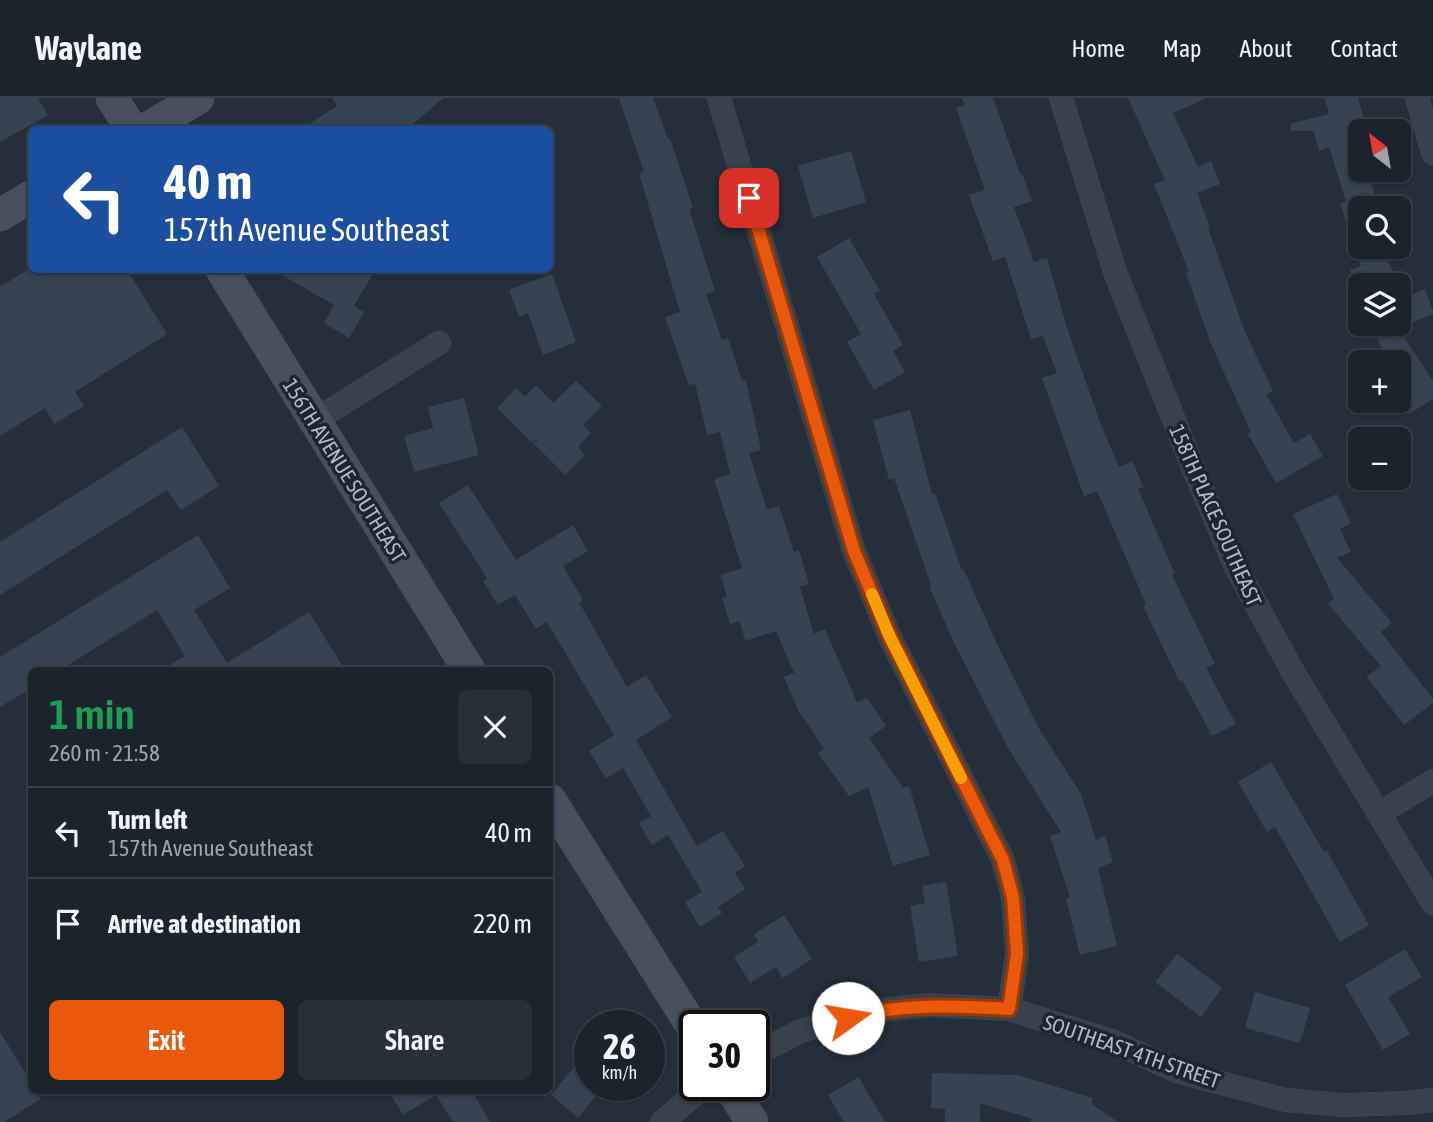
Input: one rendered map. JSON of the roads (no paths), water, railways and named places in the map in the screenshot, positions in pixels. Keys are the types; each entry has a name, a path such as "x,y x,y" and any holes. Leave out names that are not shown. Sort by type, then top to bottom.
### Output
{"street":[{"path":"112,98 130,126"},
{"path":"152,126 198,98"},
{"path":"719,98 854,551 889,635 1003,860 1013,898 1017,954 1009,1009"},
{"name":"158TH PLACE SOUTHEAST","path":"1062,98 1115,272 1236,567 1293,672 1433,903"},
{"path":"1417,98 1433,153"},
{"path":"0,215 28,198"},
{"name":"156TH AVENUE SOUTHEAST","path":"224,273 467,667"},
{"path":"314,421 439,343"},
{"path":"1380,813 1433,781"},
{"path":"553,805 682,1010"},
{"name":"SOUTHEAST 4TH STREET","path":"770,1047 801,1031 871,1011 928,1005 1009,1009 1112,1041 1179,1072 1286,1100 1343,1105 1433,1100"},
{"path":"662,1122 687,1101"},
{"path":"739,1101 752,1122"}]}
